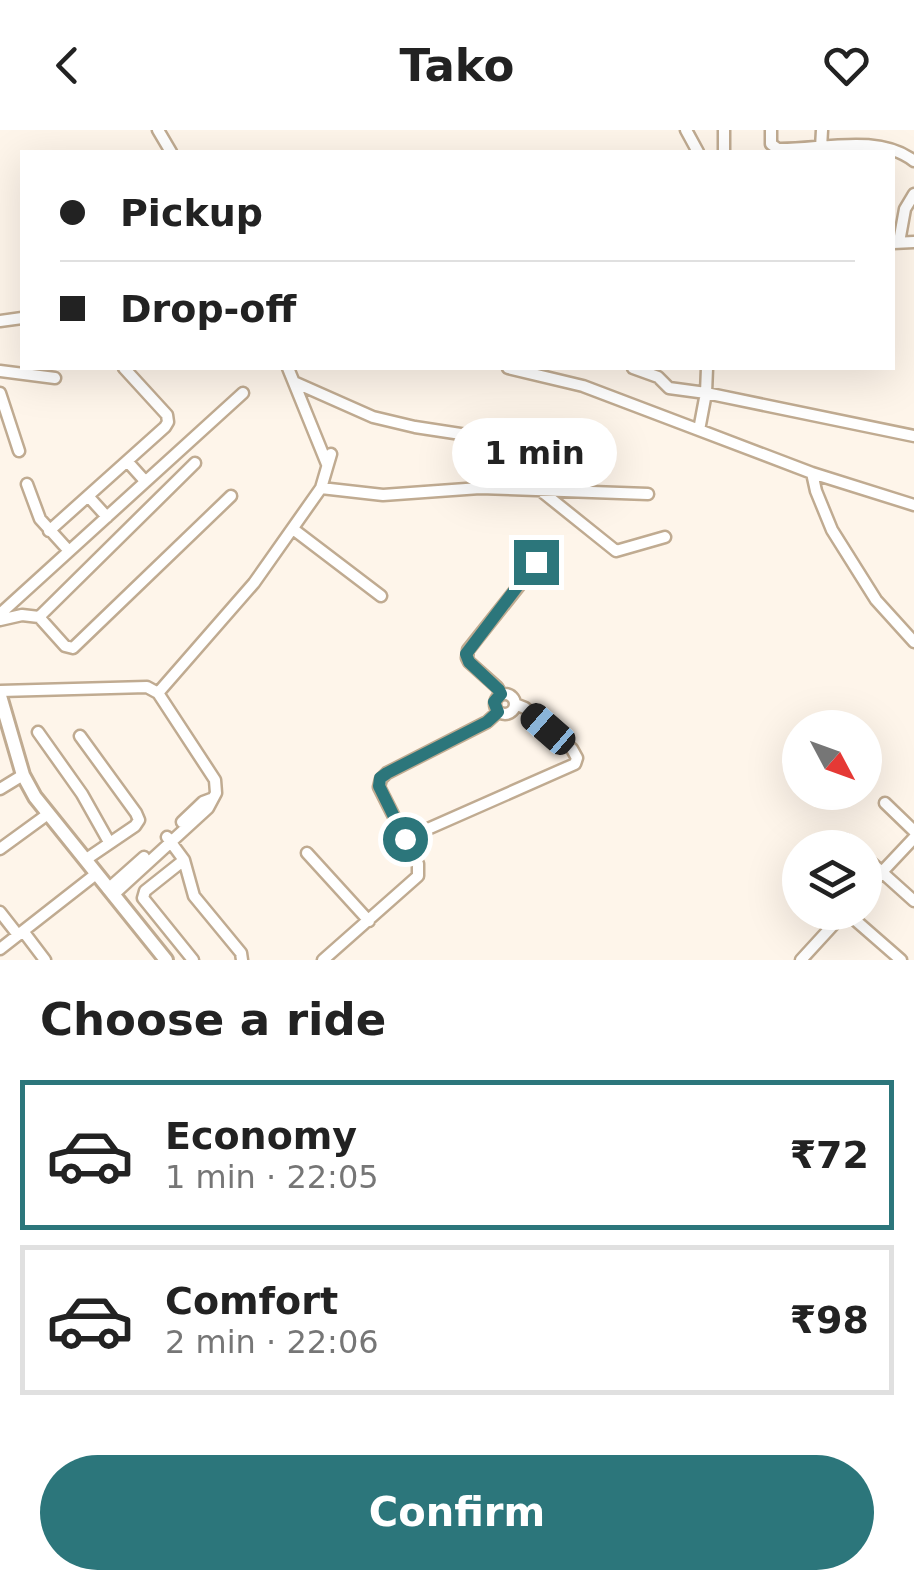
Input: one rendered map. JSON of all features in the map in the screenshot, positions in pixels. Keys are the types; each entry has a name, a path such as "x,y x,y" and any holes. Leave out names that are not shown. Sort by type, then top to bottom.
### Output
{"main road":[{"path":"0,694 23,775 48,814 166,960"}],"street":[{"path":"771,130 770,141 775,148 866,145 890,150"},
{"path":"821,148 822,130"},
{"path":"866,145 867,130"},
{"path":"914,194 905,209 896,242 914,242"},
{"path":"49,531 168,422 167,414 126,370"},
{"path":"158,693 254,583 321,488 329,459 289,370"},
{"path":"516,370 583,386 812,473 914,505"},
{"path":"639,370 658,377 669,388 914,436"},
{"path":"699,430 707,370"},
{"path":"0,371 56,378"},
{"path":"294,382 373,418 526,444"},
{"path":"0,392 19,451"},
{"path":"0,617 243,394"},
{"path":"127,461 146,482"},
{"path":"39,617 195,463"},
{"path":"812,473 832,530 876,600 914,642"},
{"path":"27,484 40,519 69,551"},
{"path":"321,488 382,495 480,488 648,494"},
{"path":"538,489 616,551 666,536"},
{"path":"88,496 107,516"},
{"path":"0,617 39,617 65,646 72,648 231,496"},
{"path":"293,529 380,596"},
{"path":"501,694 469,662 466,654 536,562"},
{"path":"0,694 147,688 158,693 214,780 212,798 111,892"},
{"path":"405,839 575,764 577,758 572,749 515,704 511,695 501,694"},
{"path":"498,712 494,702 501,694"},
{"path":"498,712 508,714 515,704"},
{"path":"323,960 418,876 418,864 379,786 380,778 487,722 498,712"},
{"path":"38,732 82,794 109,842"},
{"path":"80,736 139,820 85,860"},
{"path":"0,789 23,775"},
{"path":"882,871 914,834 885,802"},
{"path":"0,850 48,814"},
{"path":"169,839 184,860 194,896 242,953 242,960"},
{"path":"307,853 369,920"},
{"path":"184,860 145,891 143,898 193,960"},
{"path":"140,865 156,883"},
{"path":"882,873 914,901"},
{"path":"0,949 96,874"},
{"path":"0,912 45,960"},
{"path":"801,960 828,930"},
{"path":"866,930 901,960"},
{"path":"810,950 821,960"}],"route":[{"path":"405,839 379,786 380,778 487,722 498,712 494,702 501,694 499,690 469,662 466,654 536,562"}]}
